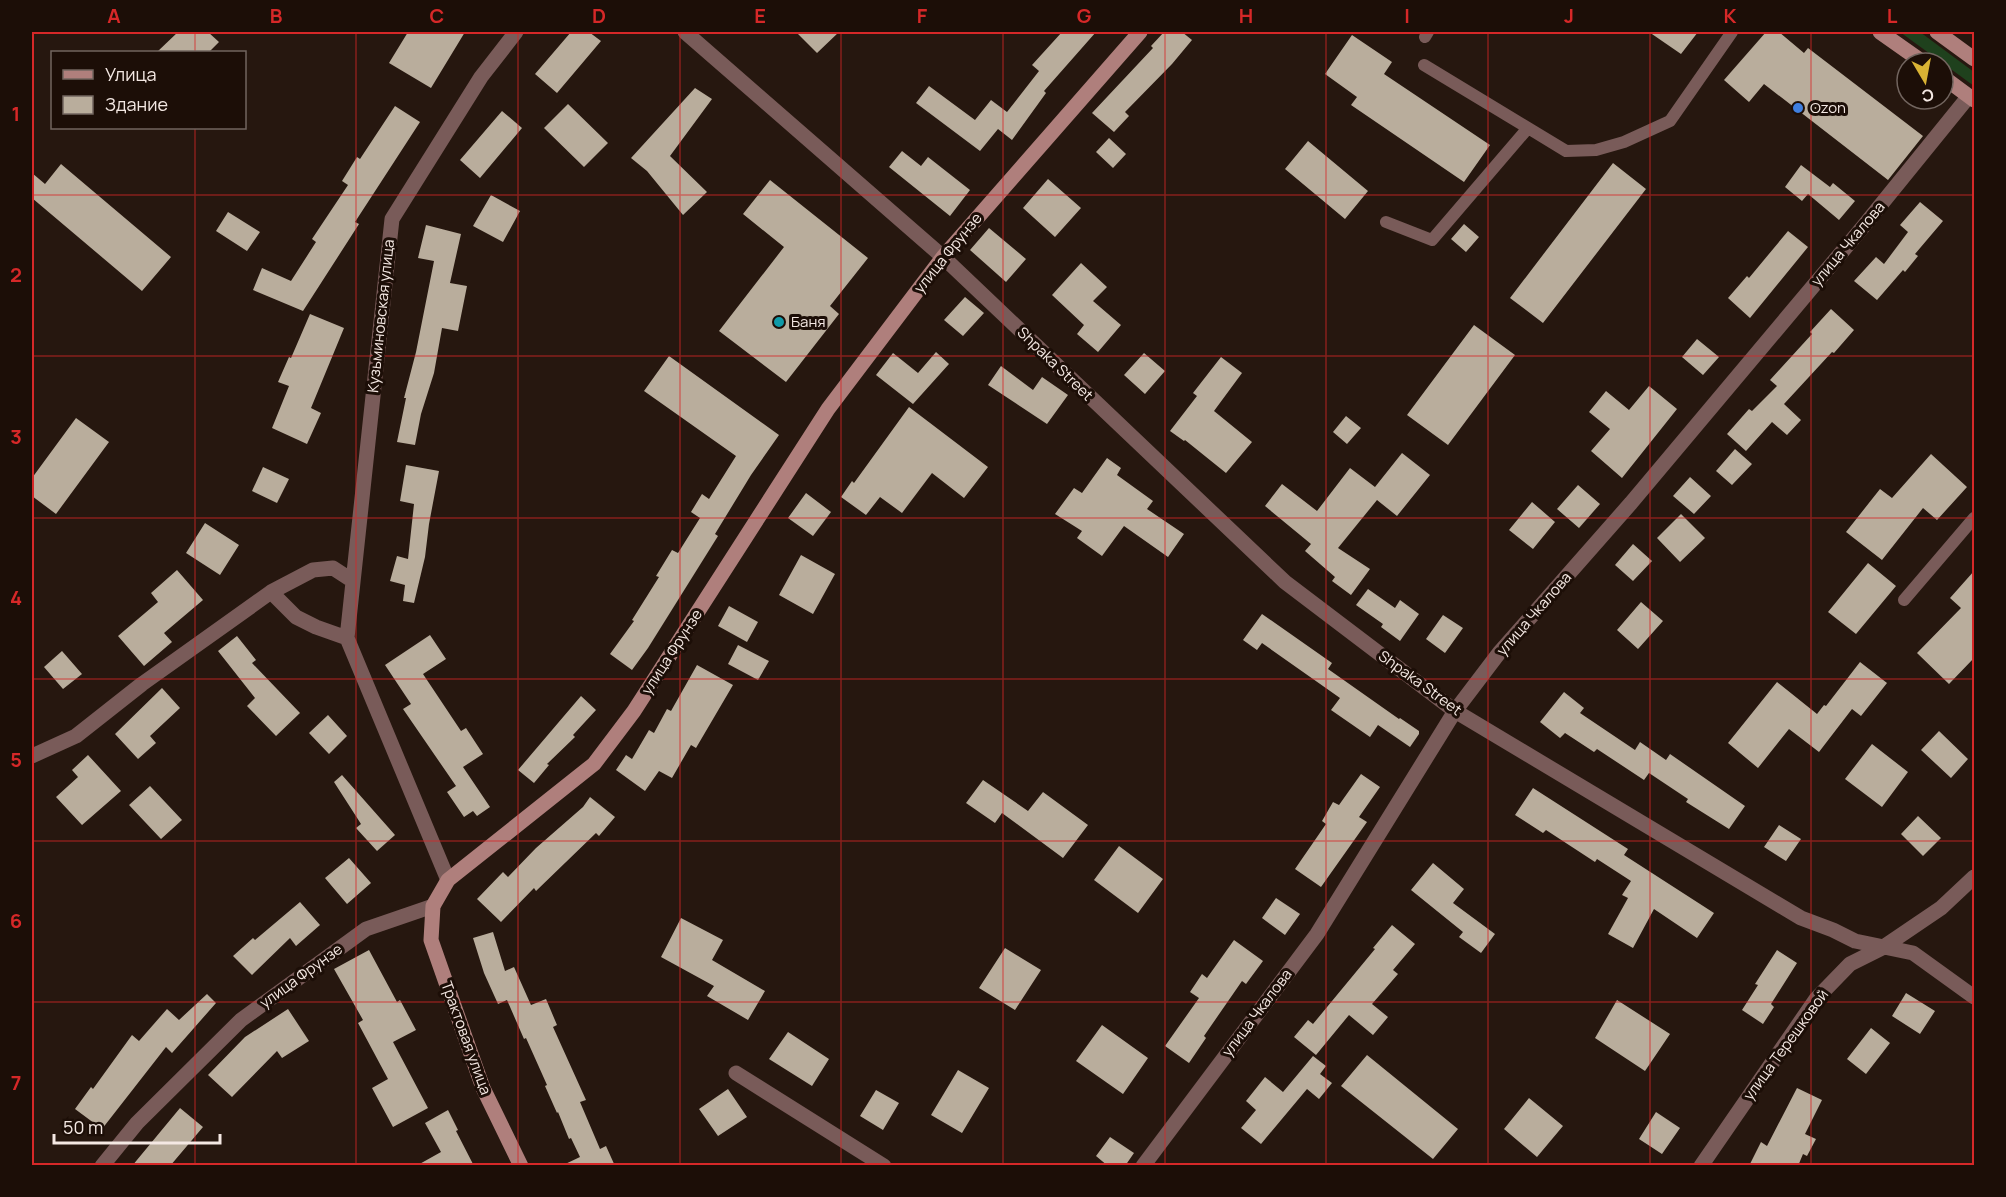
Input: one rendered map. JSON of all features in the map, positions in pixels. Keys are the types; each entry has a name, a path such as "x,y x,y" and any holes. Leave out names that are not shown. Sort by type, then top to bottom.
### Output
{"street":[{"name":"Кузьминовская улица","path":"448,880 347,638 392,219 481,77 516,32"},
{"name":"Shpaka Street","path":"686,32 943,257 1285,582 1455,711 1801,918 1855,941 1913,953 1974,997"},
{"name":"улица Фрунзе","path":"102,1166 137,1123 241,1020 366,929 433,906 448,880 594,764 634,711 828,409 943,257 1140,32"},
{"path":"1880,32 1907,51"},
{"path":"1937,32 1974,59"},
{"path":"1955,86 1972,98"},
{"name":"улица Чкалова","path":"1143,1166 1317,934 1455,711 1499,653 1639,494 1972,98"},
{"path":"32,756 76,736 142,684 271,592 313,570 333,568 353,581"},
{"path":"271,592 296,617 347,638"},
{"name":"улица Терешковой","path":"1701,1166 1816,999 1850,964 1882,948 1941,908 1974,877"},
{"name":"Трактовая улица","path":"433,906 431,940 434,950 483,1088 521,1166"},
{"path":"736,1073 884,1166"}],"lane":[{"path":"1424,65 1566,152 1596,150 1624,142 1671,121 1732,32"},
{"path":"1386,222 1432,240 1528,128"},
{"path":"1904,600 1974,518"}],"green space":[{"path":"1900,32 1920,32 1946,51 1926,51"},
{"path":"1955,58 1974,72 1974,86 1955,72"}],"building":[{"path":"178,32 208,32 219,42 210,51 158,51"},
{"path":"408,32 465,32 431,88 389,63"},
{"path":"571,32 589,32 601,41 557,93 535,74"},
{"path":"796,32 839,32 817,53"},
{"path":"1062,32 1096,32 1044,91 1046,93 1012,140 998,129 980,151 916,103 929,86 975,120 991,100 1007,112 1039,71 1032,65"},
{"path":"1164,32 1182,32 1192,40 1125,112 1129,116 1114,132 1092,113 1153,48 1151,46"},
{"path":"1649,32 1698,32 1681,54"},
{"path":"1766,32 1779,32 1804,53 1808,48 1923,136 1888,180 1764,84 1749,102 1724,80"},
{"path":"1352,35 1392,62 1384,74 1490,145 1464,182 1351,105 1357,97 1325,74"},
{"path":"695,88 712,99 670,156 707,192 683,215 647,171 631,158"},
{"path":"568,104 608,143 584,167 544,128"},
{"path":"395,106 420,122 355,222 359,224 303,311 253,290 262,268 291,281 316,242 312,239 348,185 342,181 357,157 360,159"},
{"path":"502,111 522,128 480,178 460,160"},
{"path":"1109,138 1126,154 1113,168 1096,152"},
{"path":"1308,141 1368,191 1345,219 1285,169"},
{"path":"902,151 921,166 928,157 970,190 950,216 889,167"},
{"path":"1613,163 1646,189 1543,323 1510,298"},
{"path":"61,164 171,257 142,291 32,198 32,173 45,184"},
{"path":"1801,165 1830,187 1833,183 1855,201 1839,220 1808,194 1802,201 1785,187"},
{"path":"1048,179 1081,208 1055,237 1023,208"},
{"path":"770,180 868,258 830,306 839,314 786,382 719,331 784,247 743,214"},
{"path":"491,195 520,211 503,242 473,226"},
{"path":"1920,202 1943,221 1915,254 1918,256 1905,272 1903,270 1877,300 1854,281 1876,257 1884,264 1908,232 1900,225"},
{"path":"228,212 260,232 247,251 216,231"},
{"path":"1464,224 1479,237 1466,252 1451,239"},
{"path":"426,225 461,234 450,283 467,286 458,331 442,328 434,373 421,414 415,445 397,442 406,398 404,398 416,352 434,261 418,258"},
{"path":"989,228 1026,259 1006,282 970,250"},
{"path":"1788,231 1808,247 1750,318 1728,298 1747,276 1749,278"},
{"path":"1081,263 1107,287 1093,301 1121,325 1098,352 1077,334 1084,325 1052,295"},
{"path":"965,297 984,313 963,336 944,320"},
{"path":"1831,309 1854,330 1784,404 1801,420 1787,435 1772,422 1746,451 1727,434 1749,409 1752,411 1777,386 1770,380 1812,334 1810,332"},
{"path":"310,314 344,328 311,408 321,413 307,444 272,428 289,386 278,382"},
{"path":"1474,325 1515,355 1448,445 1407,415"},
{"path":"1697,339 1719,357 1703,375 1682,357"},
{"path":"936,352 949,364 913,404 876,375 893,353 918,373"},
{"path":"1144,353 1165,371 1145,394 1124,375"},
{"path":"669,356 779,435 751,475 715,534 718,536 632,670 610,654 634,621 632,620 659,577 656,576 672,550 678,553 700,518 691,512 702,494 709,499 736,456 644,391"},
{"path":"1221,357 1242,373 1214,411 1252,442 1226,473 1185,440 1170,431 1197,396 1193,393"},
{"path":"1001,366 1033,390 1042,377 1068,395 1047,424 988,385"},
{"path":"1649,386 1677,409 1622,478 1591,451 1610,429 1589,412 1606,391 1629,410"},
{"path":"909,407 988,467 964,498 932,473 902,513 880,497 866,515 841,497 852,481 854,483"},
{"path":"1346,416 1361,428 1347,444 1333,432"},
{"path":"76,418 109,442 56,514 32,496 32,478"},
{"path":"1735,449 1752,464 1732,485 1716,471"},
{"path":"1402,453 1430,475 1397,516 1377,500 1338,548 1370,569 1351,595 1332,581 1335,577 1305,551 1311,544 1265,506 1282,484 1317,511 1350,468 1375,487"},
{"path":"1931,454 1967,487 1937,520 1923,508 1882,560 1846,532 1880,489 1892,498"},
{"path":"1107,458 1121,468 1117,475 1153,501 1147,509 1184,534 1168,557 1124,526 1102,556 1077,538 1082,531 1055,514 1074,488 1082,493"},
{"path":"406,465 439,471 425,557 414,603 403,601 405,585 390,581 397,556 408,559 414,504 400,501"},
{"path":"263,467 289,479 277,503 252,491"},
{"path":"1690,477 1711,496 1694,514 1673,496"},
{"path":"1578,485 1600,504 1579,528 1557,509"},
{"path":"806,493 831,512 813,536 788,518"},
{"path":"1532,502 1555,522 1533,549 1509,530"},
{"path":"1681,514 1705,538 1680,562 1657,538"},
{"path":"205,523 239,545 220,575 186,553"},
{"path":"1633,544 1652,561 1633,581 1615,565"},
{"path":"801,555 835,574 813,614 779,595"},
{"path":"1868,563 1896,586 1856,634 1828,612"},
{"path":"177,570 203,600 164,633 172,642 144,666 118,636 158,602 151,593"},
{"path":"1974,571 1974,658 1949,684 1917,653 1961,608 1950,598"},
{"path":"1368,589 1395,608 1400,600 1419,614 1400,641 1381,627 1383,624 1356,605"},
{"path":"1641,602 1663,621 1638,649 1617,630"},
{"path":"729,606 758,622 747,642 718,626"},
{"path":"1262,614 1332,663 1328,669 1419,731 1410,747 1378,725 1370,737 1331,710 1340,698 1262,643 1257,650 1243,640"},
{"path":"1443,615 1463,628 1445,653 1426,639"},
{"path":"430,635 446,659 423,674 461,731 466,728 483,754 463,767 490,807 477,816 473,811 464,817 447,792 456,786 403,709 411,704 385,665"},
{"path":"237,636 256,660 252,663 300,713 276,736 247,706 255,698 218,651"},
{"path":"738,645 769,661 758,680 728,664"},
{"path":"62,651 82,674 63,689 44,667"},
{"path":"1860,662 1887,683 1861,716 1852,709 1819,752 1789,729 1758,768 1728,743 1777,682 1817,714 1824,705 1826,706"},
{"path":"697,665 733,685 696,748 691,745 672,778 659,771 645,791 616,770 626,755 632,759 649,730 654,733 667,709 671,711"},
{"path":"162,688 180,708 150,736 156,743 138,759 115,734"},
{"path":"1564,692 1584,708 1580,713 1635,750 1640,742 1666,760 1670,754 1745,806 1729,829 1686,802 1688,799 1649,773 1644,780 1597,749 1594,752 1565,733 1560,738 1540,722"},
{"path":"581,696 596,710 573,735 575,737 547,764 549,765 534,783 518,770"},
{"path":"328,715 347,736 329,754 309,733"},
{"path":"1939,731 1968,759 1951,778 1921,750"},
{"path":"1872,744 1908,772 1882,807 1845,779"},
{"path":"88,755 121,791 82,825 56,797 78,777 72,770"},
{"path":"1361,774 1380,787 1359,817 1367,822 1321,887 1295,869 1326,824 1322,821 1333,802 1339,805"},
{"path":"342,775 395,835 377,851 356,828 361,824 334,782"},
{"path":"983,780 1028,811 1043,792 1088,825 1063,858 1002,813 995,823 966,803"},
{"path":"150,786 182,820 161,839 129,805"},
{"path":"1533,788 1628,849 1624,855 1714,913 1697,938 1654,909 1633,948 1608,934 1628,898 1622,895 1631,881 1597,859 1595,862 1546,830 1543,833 1515,815"},
{"path":"590,797 615,817 599,836 596,833 536,891 534,888 501,922 477,899 503,872 508,877 536,848 583,807"},
{"path":"1918,816 1941,838 1923,856 1901,834"},
{"path":"1779,825 1801,839 1786,861 1764,847"},
{"path":"1119,846 1163,879 1138,913 1094,880"},
{"path":"349,858 371,883 347,904 325,878"},
{"path":"1433,863 1464,889 1453,903 1495,934 1481,953 1459,937 1463,932 1411,890"},
{"path":"1276,898 1300,914 1285,935 1262,918"},
{"path":"300,902 320,925 296,946 290,938 252,975 233,956"},
{"path":"681,918 723,940 712,960 765,991 748,1020 707,996 714,986 661,957"},
{"path":"1392,925 1415,944 1393,970 1398,974 1372,1004 1388,1017 1373,1035 1349,1015 1316,1055 1294,1037 1308,1020 1313,1024"},
{"path":"493,932 505,971 514,967 531,1005 546,999 557,1025 553,1027 586,1100 580,1102 600,1149 606,1146 615,1166 561,1166 580,1157 571,1138 569,1139 545,1086 547,1085 507,1000 498,1004 484,973 473,938"},
{"path":"1234,940 1263,961 1246,984 1242,981 1204,1036 1206,1038 1189,1063 1165,1046 1199,998 1190,992 1202,974 1207,978"},
{"path":"1005,948 1041,970 1015,1010 979,988"},
{"path":"369,950 397,1002 400,1000 416,1030 393,1042 428,1108 393,1127 372,1088 388,1079 358,1023 363,1020 334,969"},
{"path":"1777,950 1797,963 1771,1004 1774,1007 1763,1024 1742,1010 1758,985 1755,984"},
{"path":"1906,993 1935,1011 1920,1034 1892,1016"},
{"path":"207,994 216,1003 172,1053 166,1047 102,1129 75,1109 91,1087 93,1089 132,1035 139,1041 167,1009 179,1020"},
{"path":"1617,1000 1670,1034 1645,1071 1595,1038"},
{"path":"288,1009 309,1041 282,1058 277,1051 232,1097 208,1075 245,1037"},
{"path":"1102,1025 1148,1058 1123,1094 1076,1061"},
{"path":"1871,1028 1890,1043 1866,1074 1847,1059"},
{"path":"788,1032 829,1059 812,1086 769,1059"},
{"path":"1367,1055 1458,1129 1433,1159 1341,1086"},
{"path":"1313,1056 1326,1066 1320,1074 1332,1083 1319,1099 1307,1089 1261,1144 1241,1128 1256,1110 1246,1101 1265,1077 1283,1092"},
{"path":"958,1070 989,1088 962,1133 931,1115"},
{"path":"1797,1088 1822,1100 1805,1134 1816,1139 1807,1156 1803,1154 1798,1166 1749,1166 1761,1142 1767,1146"},
{"path":"728,1089 747,1117 718,1136 699,1109"},
{"path":"876,1090 899,1103 883,1130 860,1116"},
{"path":"1529,1098 1563,1126 1537,1157 1504,1129"},
{"path":"180,1108 203,1127 170,1166 132,1166"},
{"path":"448,1110 474,1166 416,1166 441,1152 425,1123"},
{"path":"1656,1112 1680,1128 1662,1154 1639,1139"},
{"path":"1110,1137 1134,1153 1125,1166 1108,1166 1096,1156"}],"place":[{"name":"Ozon","path":"1798,108"},
{"name":"Баня","path":"779,322"}]}
